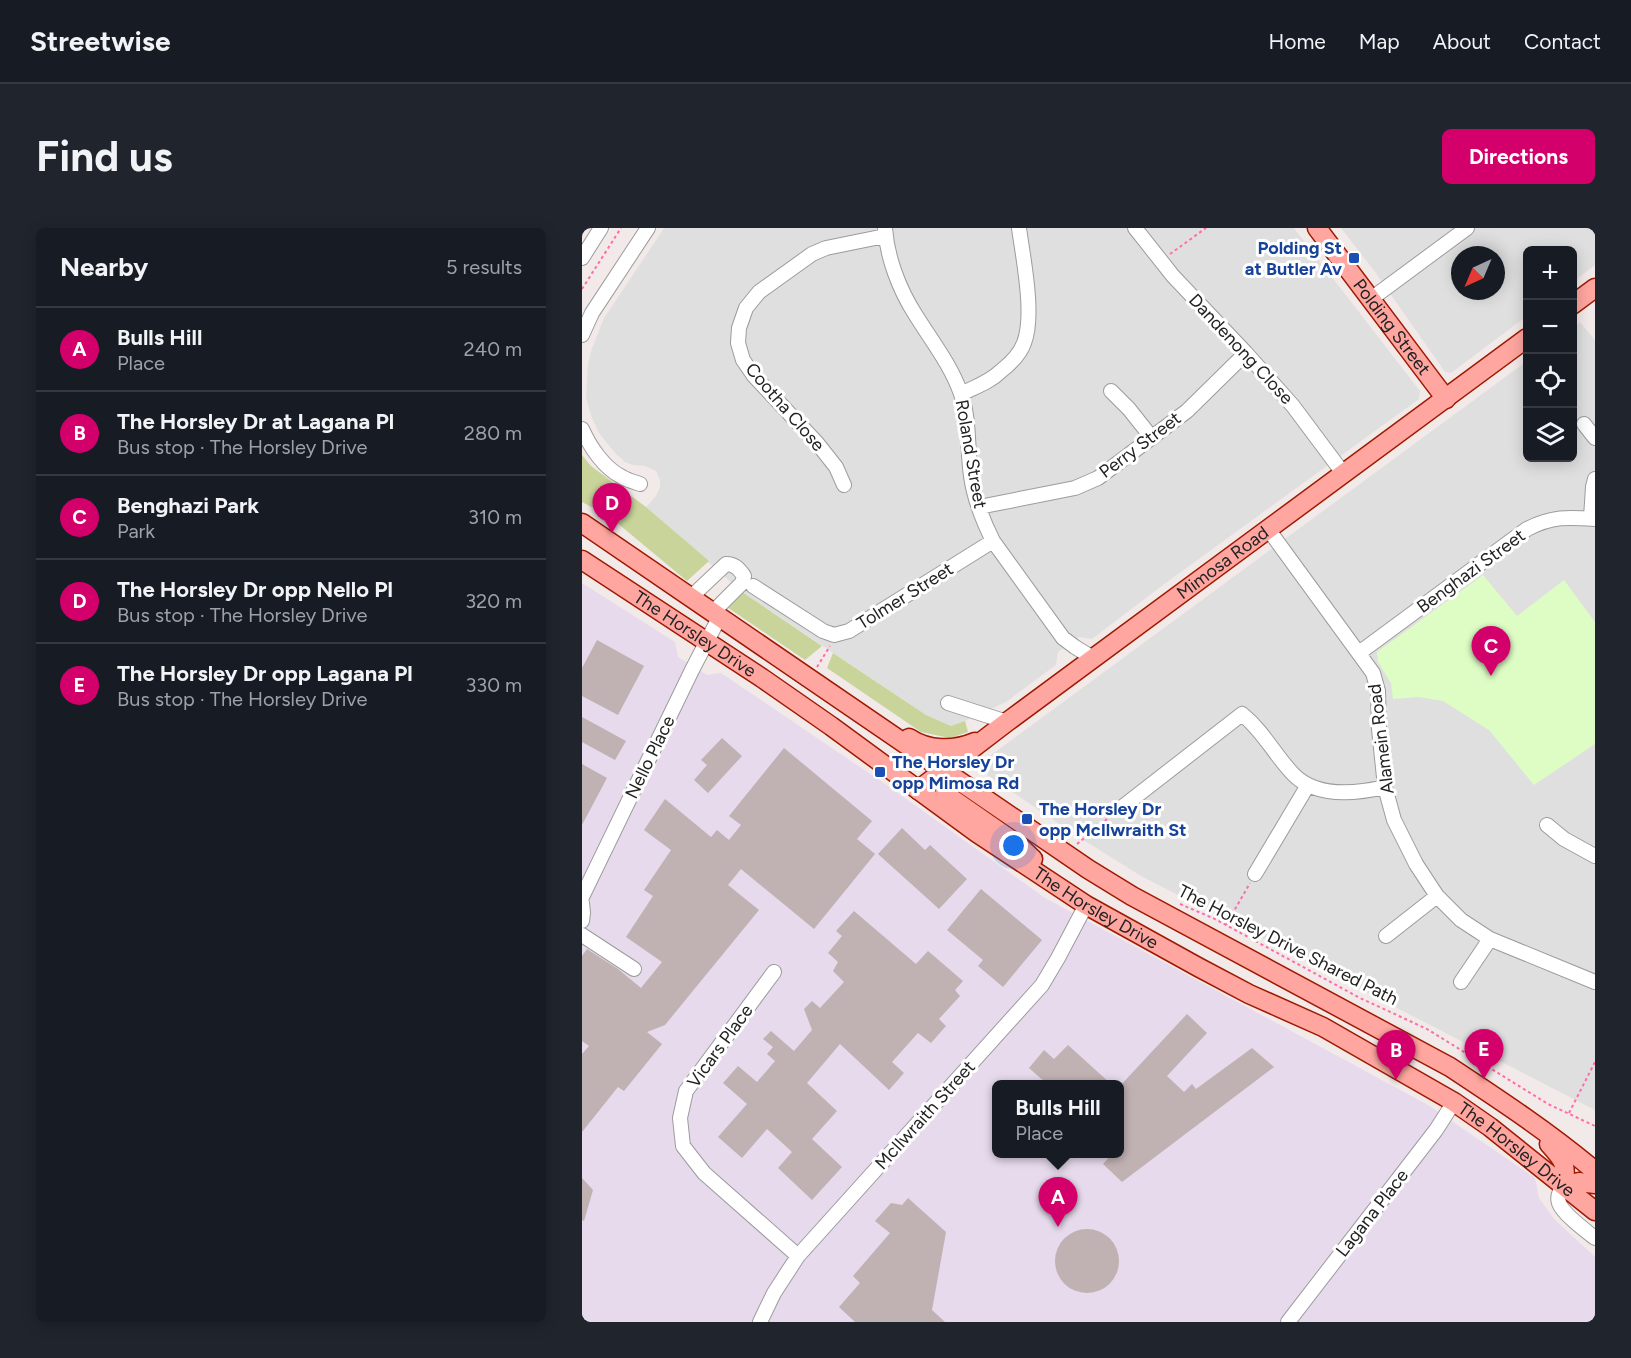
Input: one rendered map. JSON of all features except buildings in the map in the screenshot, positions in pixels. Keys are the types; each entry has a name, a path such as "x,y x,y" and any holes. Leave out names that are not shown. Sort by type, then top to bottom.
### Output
{"main road":[{"name":"Polding Street","path":"1317,228 1446,399"},
{"path":"1577,301 1595,288"},
{"name":"Mimosa Road","path":"918,790 1006,722 1523,341"},
{"name":"The Horsley Drive","path":"582,523 1088,869 1124,891 1450,1067 1531,1122 1595,1171"},
{"name":"The Horsley Drive","path":"582,560 707,641 831,726 977,833 1086,904 1239,989 1323,1028 1454,1102 1490,1127 1595,1211"},
{"path":"827,691 879,717 914,741 925,745 953,748 966,746 986,737"},
{"path":"943,770 941,780 945,791 951,798 1016,843 1086,904"},
{"path":"1531,1122 1564,1161 1566,1171 1564,1185 1579,1182 1595,1184"}],"street":[{"path":"582,258 601,228"},
{"path":"582,336 592,313 648,228"},
{"path":"961,394 1000,373 1024,345 1029,326 1019,228"},
{"name":"Dandenong Close","path":"1135,228 1173,276 1293,406 1343,473"},
{"path":"1371,298 1467,228"},
{"name":"Roland Street","path":"885,232 899,282 913,312 948,365 961,394 966,418 971,477 979,507 993,541 1063,638 1093,658"},
{"name":"Cootha Close","path":"844,485 836,467 817,443 748,368 738,343 739,328 746,308 759,292 812,254 885,232"},
{"name":"Perry Street","path":"979,507 1075,488 1098,478 1187,411 1246,353"},
{"path":"1111,391 1152,438"},
{"path":"1584,424 1595,438"},
{"path":"582,429 587,441 605,465 622,477 640,484"},
{"path":"1593,519 1595,479"},
{"name":"Benghazi Street","path":"1359,653 1527,529 1554,518 1593,519"},
{"name":"Alamein Road","path":"1268,529 1373,673 1378,691 1385,787 1394,820 1405,845 1437,896 1461,920 1491,939 1595,982"},
{"name":"Tolmer Street","path":"753,586 823,631 834,635 849,631 993,541"},
{"name":"Nello Place","path":"582,897 707,641 716,615 742,583 744,576 732,564 726,564 690,598"},
{"path":"948,703 1006,722"},
{"path":"1121,808 1242,714 1255,725 1294,774 1308,785 1332,791 1360,792 1385,787"},
{"path":"1255,874 1308,785"},
{"path":"1547,825 1564,840 1595,856"},
{"path":"1386,936 1437,896"},
{"path":"582,903 582,921"},
{"name":"McIlwraith Street","path":"760,1322 774,1293 798,1256 1042,985 1086,904"},
{"path":"582,935 634,969"},
{"path":"1461,982 1491,939"},
{"name":"Vicars Place","path":"774,972 686,1090 680,1118 683,1146 704,1173 798,1256"},
{"name":"Lagana Place","path":"1288,1322 1436,1130 1454,1102"},
{"path":"1564,1185 1559,1196 1559,1203 1595,1238"}],"path":[{"path":"582,289 621,228"},
{"path":"1161,261 1206,228"},
{"path":"814,672 831,646 834,635"},
{"path":"1075,846 1121,808"},
{"path":"1226,926 1255,874"},
{"name":"The Horsley Drive Shared Path","path":"1172,901 1226,926 1360,998 1427,1029 1548,1104 1595,1126"},
{"path":"1569,1113 1595,1062"}],"shaded area":[{"path":"664,228 1294,228 1420,391 1419,399 1092,639 1079,637 1058,652 1056,665 1006,702 951,726 926,715 742,592 646,507 656,496 660,487 656,471 625,462 599,433 586,398 588,364 592,348 604,318"},
{"path":"1341,228 1595,228 1595,265 1577,279 1577,246 1523,246 1523,319 1451,373 1445,372 1375,272"},
{"path":"1580,322 1595,340 1595,1110 1141,876 983,772 983,761 1523,364 1523,462 1577,462 1577,325"},
{"path":"582,583 675,642 678,657 707,675 721,673 888,786 1045,898 1428,1105 1535,1178 1539,1198 1554,1219 1595,1257 1595,1322 582,1322"}],"green space":[{"path":"582,455 591,466 646,507 709,561 687,581 610,517 582,502"},
{"path":"1483,575 1517,616 1564,580 1595,622 1595,744 1534,785 1489,730 1443,701 1419,697 1393,699 1391,683 1378,662 1377,652"},
{"path":"742,592 822,646 805,660 727,607"},
{"path":"833,653 926,715 951,726 965,721 968,732 950,738 921,732 827,668"}],"place":[{"name":"Polding St at Butler Av","path":"1354,258"},
{"name":"The Horsley Dr opp Nello Pl","path":"612,533"},
{"name":"Benghazi Park","path":"1491,676"},
{"name":"The Horsley Dr opp Mimosa Rd","path":"880,772"},
{"name":"The Horsley Dr opp McIlwraith St","path":"1027,819"},
{"name":"The Horsley Dr opp Lagana Pl","path":"1484,1079"},
{"name":"The Horsley Dr at Lagana Pl","path":"1396,1080"},
{"name":"Bulls Hill","path":"1058,1227"}]}
